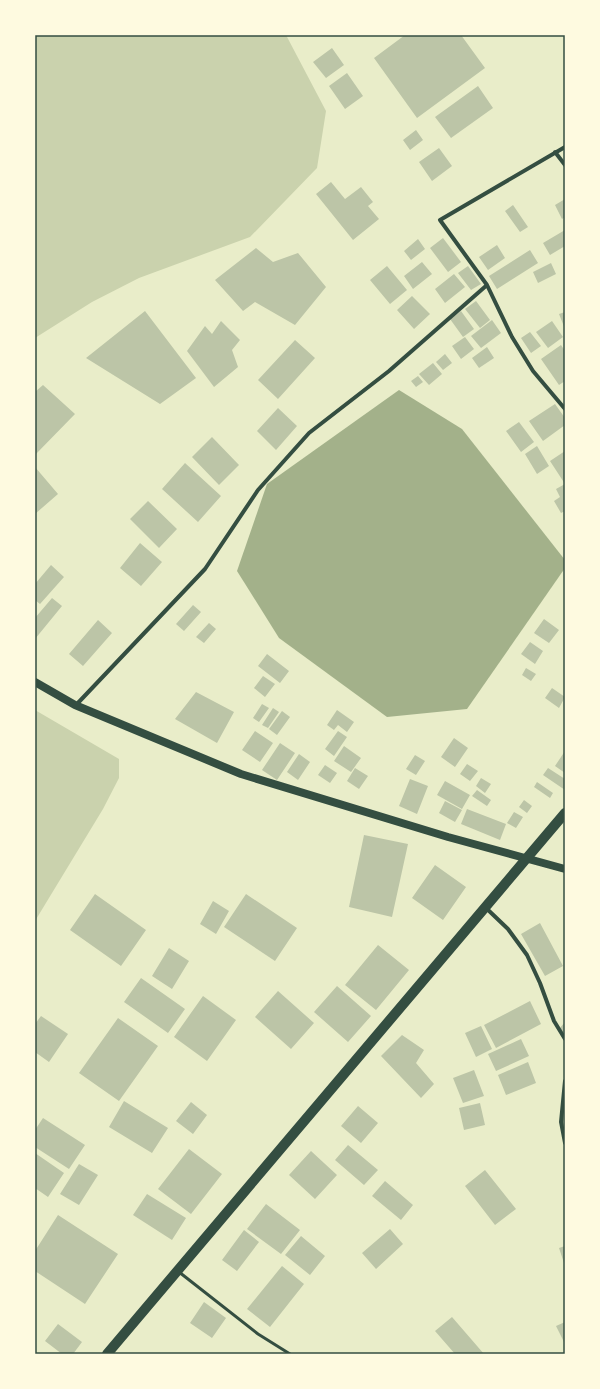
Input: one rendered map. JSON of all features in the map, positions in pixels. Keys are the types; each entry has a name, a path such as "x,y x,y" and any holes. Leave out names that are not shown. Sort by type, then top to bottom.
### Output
{"main road":[{"path":"35,682 75,706 241,774 448,837 565,869"},
{"path":"107,1354 565,813"}],"street":[{"path":"565,147 440,220 487,285 512,337 533,371 565,409"},
{"path":"556,152 565,165"},
{"path":"75,706 205,569 258,490 309,433 390,371 487,285"},
{"path":"485,907 508,929 527,955 540,982 554,1021 565,1039"},
{"path":"565,1081 561,1122 565,1143"}],"lane":[{"path":"177,1270 258,1334 290,1354"}],"shaded area":[{"path":"35,35 286,35 326,111 317,168 250,237 139,278 92,302 35,338"},
{"path":"399,390 462,429 565,560 565,568 467,709 387,717 279,638 237,571 267,484"},
{"path":"35,710 119,759 119,778 103,809 35,921"}],"building":[{"path":"405,35 461,35 485,68 417,118 374,58"},
{"path":"332,48 344,65 326,78 313,62"},
{"path":"347,73 363,96 345,109 329,86"},
{"path":"478,86 493,108 451,138 435,117"},
{"path":"416,130 423,140 410,150 403,140"},
{"path":"439,148 452,166 432,181 419,162"},
{"path":"331,182 345,199 361,187 373,202 368,206 379,219 353,240 316,194"},
{"path":"565,199 565,217 562,219 555,205"},
{"path":"513,205 528,227 520,232 505,211"},
{"path":"565,230 565,246 550,255 543,243"},
{"path":"443,238 461,262 448,272 430,248"},
{"path":"418,239 425,249 411,260 404,251"},
{"path":"497,245 505,258 488,270 479,257"},
{"path":"256,248 273,262 298,253 326,287 295,325 255,302 243,311 215,280"},
{"path":"530,250 538,263 497,289 489,276"},
{"path":"422,262 432,274 413,289 404,276"},
{"path":"551,263 556,274 538,283 533,272"},
{"path":"387,266 407,290 390,304 370,280"},
{"path":"468,266 481,284 471,290 458,273"},
{"path":"454,274 465,287 445,303 435,289"},
{"path":"412,296 430,314 414,329 397,310"},
{"path":"476,301 490,320 480,328 465,309"},
{"path":"145,311 196,378 160,404 86,358"},
{"path":"461,311 474,329 463,337 450,319"},
{"path":"565,312 565,329 559,314"},
{"path":"492,320 501,333 481,348 471,336"},
{"path":"221,321 240,340 232,350 238,367 214,387 187,351 205,326 212,334"},
{"path":"552,321 563,337 548,348 536,332"},
{"path":"530,332 541,346 531,353 521,338"},
{"path":"465,337 474,349 461,359 452,346"},
{"path":"295,340 315,358 278,399 258,380"},
{"path":"561,345 565,351 565,381 559,385 541,359"},
{"path":"487,347 494,358 479,368 472,358"},
{"path":"445,354 452,363 443,370 436,362"},
{"path":"433,363 442,374 429,385 419,374"},
{"path":"418,376 423,382 416,387 411,381"},
{"path":"43,385 75,414 35,455 35,392"},
{"path":"555,404 565,418 565,425 543,441 529,421"},
{"path":"278,408 297,426 276,450 257,431"},
{"path":"519,422 534,442 521,452 506,431"},
{"path":"212,437 239,465 219,485 192,457"},
{"path":"537,446 549,466 537,474 525,454"},
{"path":"565,451 565,484 550,461"},
{"path":"185,463 221,496 198,522 162,489"},
{"path":"35,467 58,494 35,514"},
{"path":"565,484 565,511 561,513 554,501 560,497 556,489"},
{"path":"148,501 177,529 159,548 130,519"},
{"path":"140,543 162,562 141,586 120,568"},
{"path":"51,565 64,577 40,604 35,600 35,584"},
{"path":"52,598 62,606 35,639 35,618"},
{"path":"193,605 201,612 184,631 176,624"},
{"path":"544,619 559,630 549,643 534,633"},
{"path":"98,620 112,633 83,666 69,654"},
{"path":"209,623 216,629 204,643 196,637"},
{"path":"530,642 543,651 535,664 521,654"},
{"path":"267,654 289,671 280,683 258,666"},
{"path":"526,668 536,674 531,681 522,675"},
{"path":"263,676 275,684 265,697 254,688"},
{"path":"552,688 565,697 559,708 545,698"},
{"path":"196,692 234,712 217,743 175,719"},
{"path":"262,704 269,708 259,722 253,718"},
{"path":"273,708 279,712 268,728 262,725"},
{"path":"337,710 354,722 347,732 338,725 334,730 327,725"},
{"path":"282,711 290,717 277,735 269,729"},
{"path":"255,731 273,743 260,762 242,750"},
{"path":"338,731 347,737 334,756 325,749"},
{"path":"454,738 468,748 455,767 441,757"},
{"path":"280,743 295,753 277,780 262,770"},
{"path":"344,746 361,758 351,772 334,761"},
{"path":"565,751 565,773 555,766"},
{"path":"299,754 310,762 298,780 287,772"},
{"path":"415,755 425,761 416,775 406,769"},
{"path":"467,764 478,771 470,781 460,774"},
{"path":"325,765 337,773 330,783 318,775"},
{"path":"355,768 368,776 359,789 347,781"},
{"path":"548,768 565,779 565,790 543,775"},
{"path":"481,778 491,784 485,793 476,786"},
{"path":"410,779 428,786 417,814 399,806"},
{"path":"445,781 470,795 462,809 437,795"},
{"path":"537,782 553,793 550,798 534,787"},
{"path":"477,790 491,800 487,806 472,796"},
{"path":"524,800 532,806 527,813 519,807"},
{"path":"445,801 462,810 455,822 439,813"},
{"path":"467,809 506,824 500,840 461,824"},
{"path":"514,812 523,817 516,828 507,823"},
{"path":"364,835 408,844 392,917 349,907"},
{"path":"435,865 466,887 443,920 412,898"},
{"path":"95,894 146,930 121,966 70,930"},
{"path":"246,894 297,928 275,961 224,927"},
{"path":"213,901 229,911 216,934 200,924"},
{"path":"540,923 563,966 545,976 521,934"},
{"path":"378,945 409,970 376,1010 345,985"},
{"path":"169,948 189,961 172,989 152,976"},
{"path":"141,978 185,1009 168,1033 124,1002"},
{"path":"337,986 371,1016 348,1042 314,1012"},
{"path":"278,991 314,1023 291,1049 255,1017"},
{"path":"203,996 236,1020 207,1061 174,1037"},
{"path":"530,1001 541,1024 496,1048 484,1025"},
{"path":"41,1016 68,1034 49,1062 35,1052 35,1024"},
{"path":"118,1018 158,1046 119,1101 79,1073"},
{"path":"565,1022 565,1034 559,1029"},
{"path":"481,1026 492,1049 476,1057 465,1033"},
{"path":"402,1035 424,1050 416,1063 434,1084 421,1098 381,1056"},
{"path":"521,1039 529,1056 496,1071 488,1054"},
{"path":"528,1062 536,1083 506,1095 498,1075"},
{"path":"474,1070 484,1096 463,1103 453,1078"},
{"path":"124,1101 168,1128 152,1153 109,1127"},
{"path":"191,1102 207,1115 193,1134 176,1121"},
{"path":"480,1103 485,1125 464,1130 459,1108"},
{"path":"358,1106 378,1123 361,1143 341,1126"},
{"path":"43,1118 85,1145 69,1169 35,1147 35,1130"},
{"path":"348,1145 378,1170 364,1185 335,1160"},
{"path":"189,1149 222,1174 191,1214 158,1189"},
{"path":"311,1151 337,1175 315,1199 289,1175"},
{"path":"35,1153 64,1173 48,1197 35,1188"},
{"path":"79,1164 98,1175 79,1205 60,1194"},
{"path":"485,1170 516,1209 495,1225 465,1186"},
{"path":"385,1181 413,1205 401,1220 372,1196"},
{"path":"147,1194 186,1218 172,1240 133,1215"},
{"path":"266,1204 300,1230 281,1254 247,1229"},
{"path":"58,1215 118,1254 85,1304 35,1271 35,1251"},
{"path":"390,1229 403,1244 376,1269 362,1253"},
{"path":"244,1230 259,1242 237,1271 222,1260"},
{"path":"301,1236 325,1256 310,1275 285,1255"},
{"path":"565,1246 565,1266 559,1248"},
{"path":"282,1266 304,1284 270,1327 247,1309"},
{"path":"204,1302 226,1318 212,1338 190,1323"},
{"path":"452,1317 484,1354 455,1354 435,1331"},
{"path":"565,1322 565,1344 556,1326"},
{"path":"58,1324 82,1342 73,1354 62,1354 45,1341"}]}
